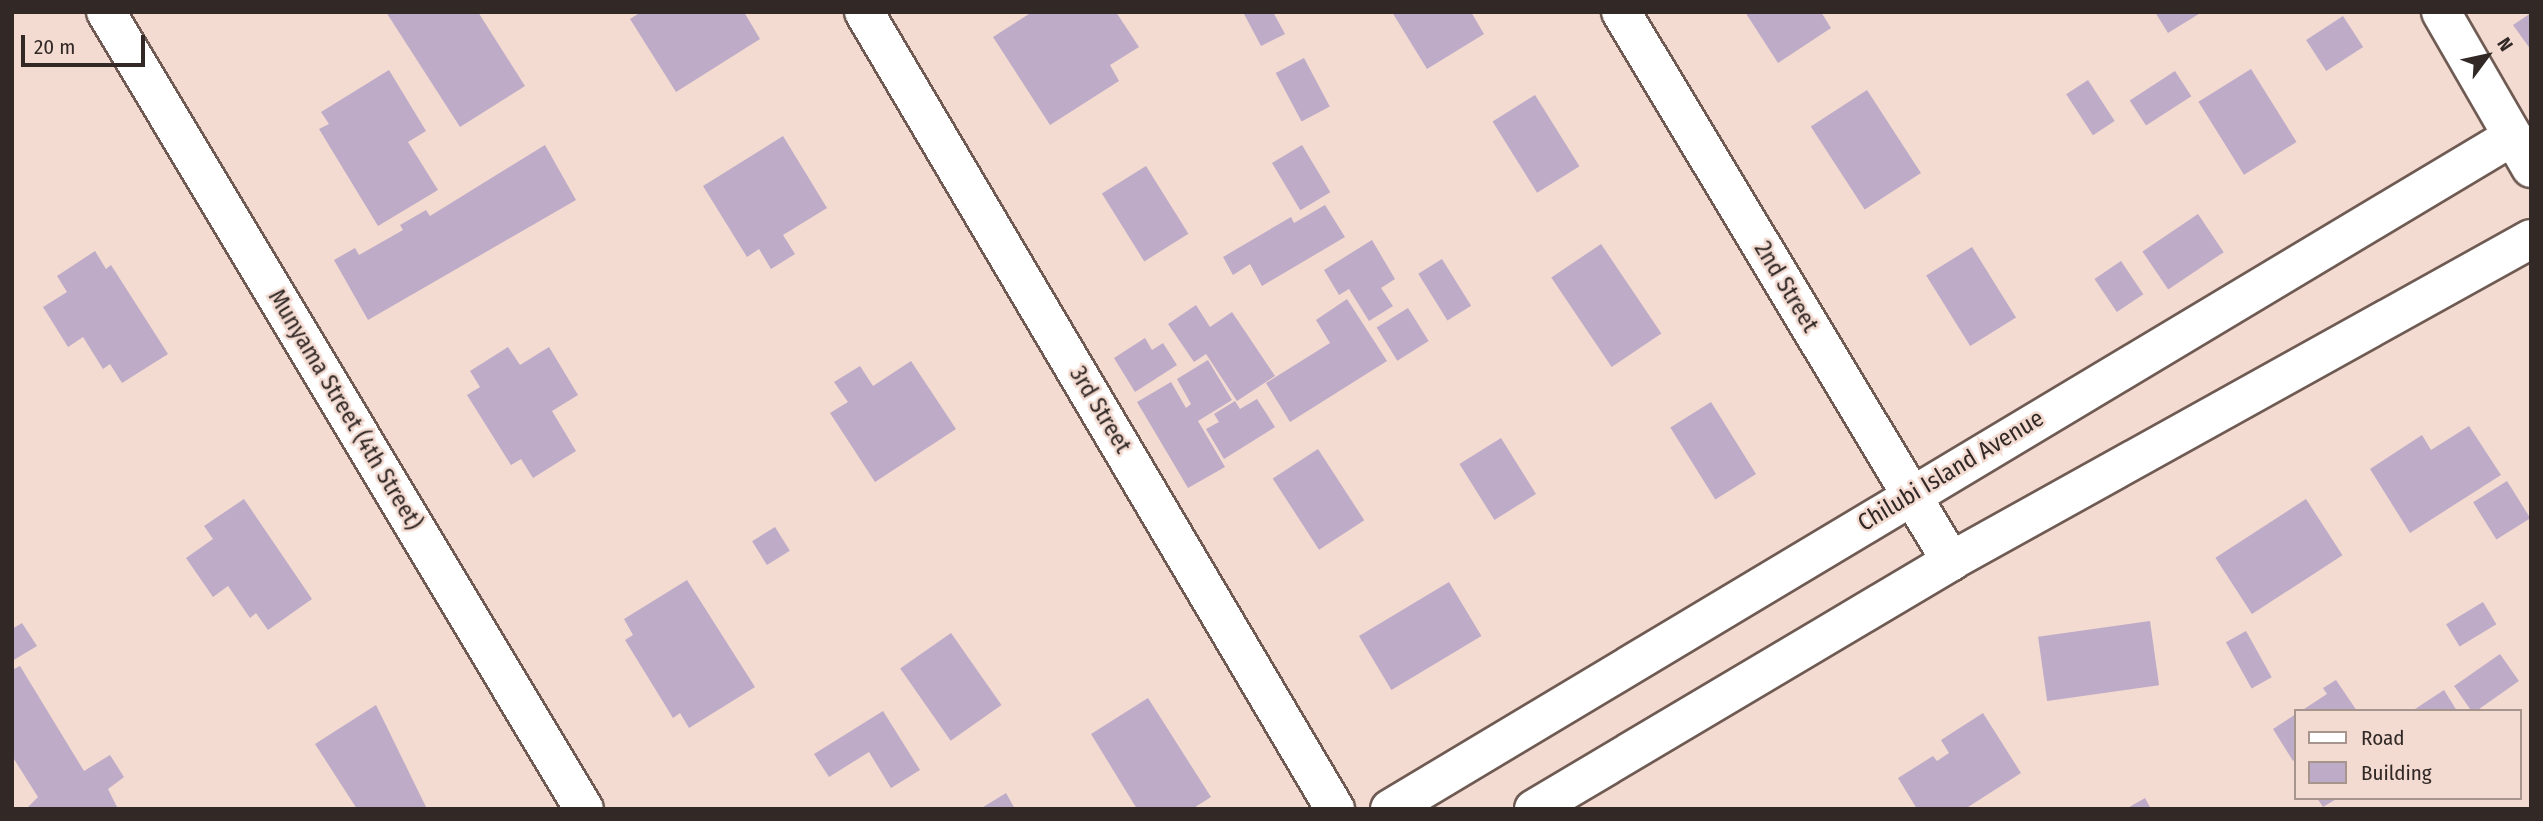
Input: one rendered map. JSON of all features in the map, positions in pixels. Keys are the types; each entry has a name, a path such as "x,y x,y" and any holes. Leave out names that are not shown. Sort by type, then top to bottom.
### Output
{"street":[{"name":"Munyama Street (4th Street)","path":"106,12 584,809"},
{"name":"3rd Street","path":"864,12 1335,809"},
{"name":"2nd Street","path":"1620,12 1951,561"},
{"path":"2441,12 2522,152"},
{"name":"Chilubi Island Avenue","path":"1390,809 1911,494 2522,152"},
{"path":"1534,809 1951,561 2531,239"}],"building":[{"path":"386,12 478,12 525,86 460,127"},
{"path":"641,12 744,12 760,39 676,92 630,19"},
{"path":"1032,12 1116,12 1139,47 1110,65 1119,81 1050,125 993,37"},
{"path":"1243,12 1273,12 1285,34 1261,46"},
{"path":"1392,12 1471,12 1484,34 1427,69"},
{"path":"1745,12 1821,12 1831,28 1778,63"},
{"path":"2155,12 2202,12 2168,33"},
{"path":"2531,13 2531,50 2513,25"},
{"path":"2343,16 2363,47 2326,71 2306,40"},
{"path":"1304,58 1330,107 1302,122 1276,73"},
{"path":"2251,69 2297,142 2244,175 2198,102"},
{"path":"389,70 426,131 408,142 438,190 378,226 319,129 329,124 321,112"},
{"path":"2175,71 2191,96 2146,126 2130,100"},
{"path":"2088,80 2115,121 2093,135 2066,94"},
{"path":"1867,90 1921,173 1865,210 1811,126"},
{"path":"1535,95 1580,166 1537,193 1493,121"},
{"path":"783,136 827,208 783,235 795,254 771,269 759,249 747,257 703,186"},
{"path":"545,145 576,200 368,320 334,260 355,248 359,255 403,230 400,225 426,210 430,216"},
{"path":"1302,145 1330,192 1300,210 1272,163"},
{"path":"1146,166 1188,234 1144,261 1102,194"},
{"path":"1325,205 1345,237 1262,286 1250,264 1233,275 1223,257 1291,217 1294,223"},
{"path":"2198,214 2224,252 2168,290 2142,251"},
{"path":"1372,240 1395,279 1381,288 1393,306 1369,321 1349,289 1339,295 1324,270"},
{"path":"1601,244 1661,334 1612,367 1551,278"},
{"path":"1972,247 2016,317 1970,346 1926,276"},
{"path":"95,251 106,269 111,265 168,354 122,383 110,364 103,369 83,337 68,347 43,307 67,292 57,276"},
{"path":"1442,259 1471,306 1447,320 1418,274"},
{"path":"2121,261 2143,294 2117,312 2094,279"},
{"path":"1347,299 1387,361 1290,422 1266,383 1330,343 1316,320"},
{"path":"1196,305 1210,327 1232,312 1275,376 1237,401 1206,354 1194,362 1168,324"},
{"path":"1408,308 1429,341 1397,361 1377,328"},
{"path":"1145,338 1152,350 1163,343 1177,365 1135,392 1114,358"},
{"path":"508,347 520,365 549,347 578,395 552,411 576,451 533,478 521,459 511,465 467,395 480,387 470,371"},
{"path":"1208,360 1232,400 1198,421 1225,467 1188,488 1137,402 1171,382 1186,408 1191,404 1177,379"},
{"path":"911,361 956,429 875,482 830,413 848,402 834,382 860,366 873,386"},
{"path":"1257,399 1275,427 1224,459 1206,429 1219,422 1214,414 1235,401 1240,409"},
{"path":"1711,402 1756,474 1715,500 1670,427"},
{"path":"2469,426 2501,475 2410,533 2370,469 2422,435 2431,450"},
{"path":"1501,438 1536,494 1494,520 1459,464"},
{"path":"1318,449 1364,520 1319,550 1273,478"},
{"path":"2507,481 2530,518 2496,540 2473,502"},
{"path":"244,499 312,599 268,630 256,613 250,618 228,586 213,597 186,558 213,539 204,526"},
{"path":"2306,499 2342,555 2252,614 2215,558"},
{"path":"775,527 790,551 767,565 752,541"},
{"path":"687,580 755,687 689,728 680,713 673,718 625,640 633,635 624,619"},
{"path":"1449,582 1481,636 1391,690 1359,636"},
{"path":"2483,602 2496,624 2460,646 2446,624"},
{"path":"2150,621 2159,685 2047,701 2038,637"},
{"path":"22,623 37,646 12,661 12,629"},
{"path":"2246,631 2272,677 2252,689 2226,642"},
{"path":"951,633 1001,705 951,741 900,669"},
{"path":"2500,654 2519,681 2479,709 2470,709 2454,686"},
{"path":"20,666 84,771 110,755 124,777 108,789 118,809 26,809 38,797 12,756 12,670"},
{"path":"2336,680 2356,709 2304,709 2327,694 2323,688"},
{"path":"2444,690 2456,709 2415,709"},
{"path":"1148,698 1211,797 1192,809 1137,809 1091,734"},
{"path":"376,705 427,809 357,809 315,744"},
{"path":"883,711 920,770 891,788 869,752 829,777 814,754"},
{"path":"1983,713 2021,773 1965,809 1917,809 1898,778 1933,756 1937,761 1949,753 1941,740"},
{"path":"2294,715 2293,761 2273,729"},
{"path":"1006,793 1015,809 980,809"},
{"path":"2145,798 2151,809 2126,809"},
{"path":"2318,800 2335,800 2323,807"}]}
